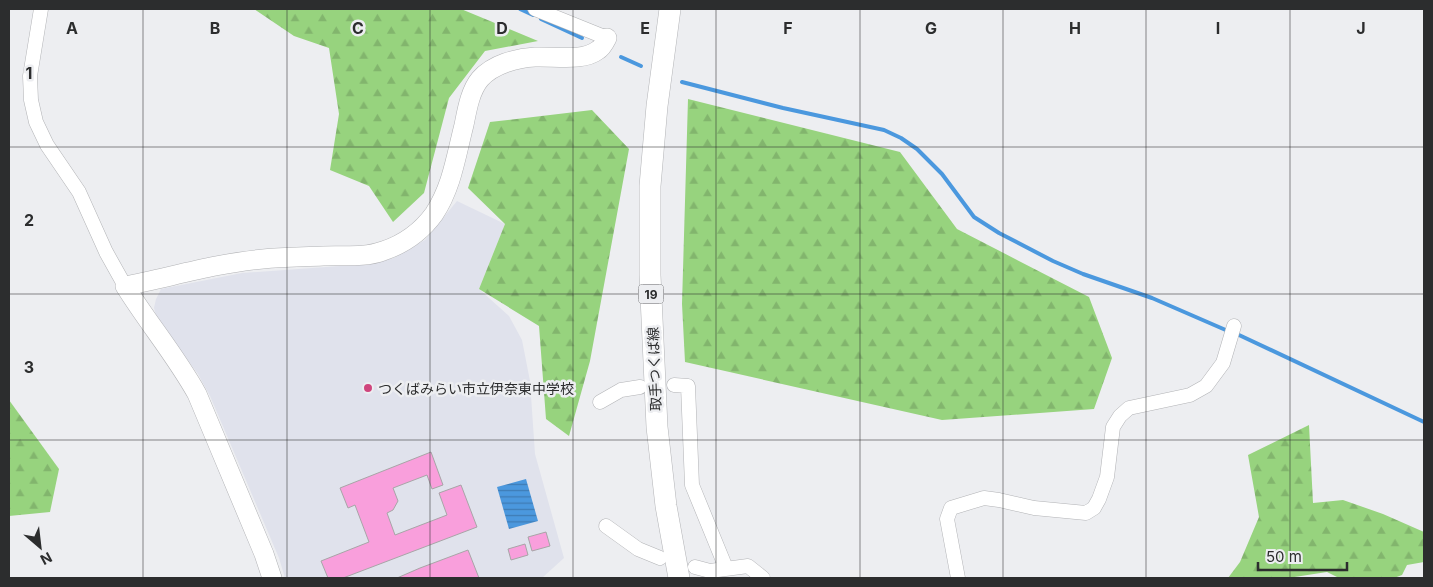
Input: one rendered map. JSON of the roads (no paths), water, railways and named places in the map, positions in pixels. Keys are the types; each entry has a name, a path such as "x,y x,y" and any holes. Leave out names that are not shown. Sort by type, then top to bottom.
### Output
{"main road":[{"name":"取手つくば線","path":"670,9 657,106 650,186 650,275 657,427 666,506 687,573"}],"street":[{"path":"41,9 30,76 31,100 36,122 47,145 79,192 106,252 125,286 144,316 186,373 197,394 261,545 272,578"},
{"path":"125,286 262,259 360,256 381,252 402,243 421,230 444,197 451,178 468,106 480,79 492,69 510,61 535,57 565,58 584,56 598,50 607,38 535,9"},
{"path":"958,578 947,519 952,508 984,498 1034,508 1086,513 1094,508 1107,477 1113,427 1120,416 1129,408 1190,395 1206,386 1223,363 1234,326"},
{"path":"674,386 688,386 692,485 726,568"},
{"path":"600,402 621,390 640,388"},
{"path":"606,526 638,549 660,558"},
{"path":"687,573 748,566 762,578"}],"water":[{"path":"526,479 538,521 509,529 497,487"}],"waterway":[{"path":"520,9 533,15"},
{"path":"541,19 582,38"},
{"path":"621,57 641,66"},
{"path":"682,82 783,108 884,130 901,138 917,149 942,174 974,217 999,233 1083,274 1152,298 1228,331"},
{"path":"1239,335 1424,422"}],"place":[{"name":"つくばみらい市立伊奈東中学校","path":"368,388"}]}
